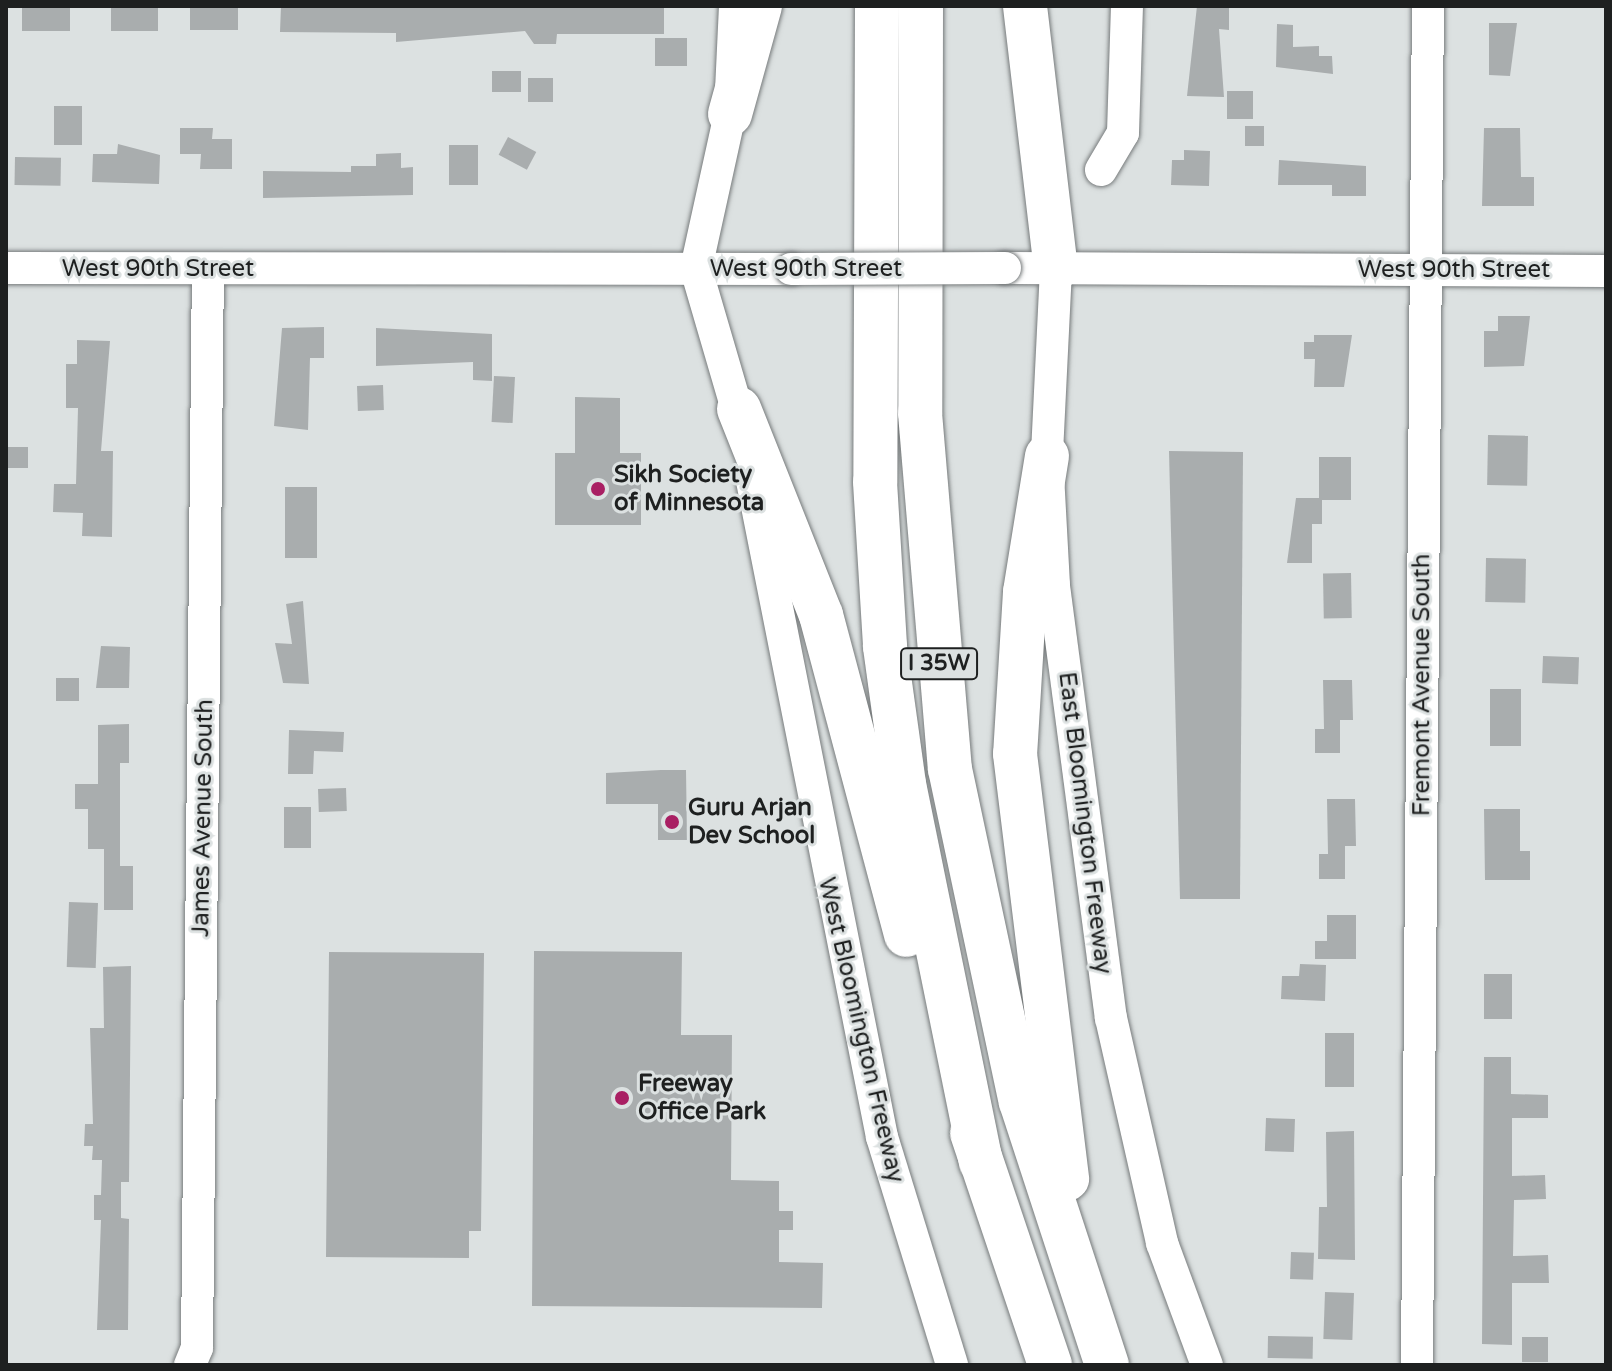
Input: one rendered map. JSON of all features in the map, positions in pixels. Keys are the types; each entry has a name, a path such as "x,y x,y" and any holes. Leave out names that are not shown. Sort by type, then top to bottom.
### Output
{"highway":[{"path":"730,114 760,6"},
{"name":"I 35W","path":"877,6 875,482 885,647 906,799 981,1162 1050,1365"},
{"name":"I 35W","path":"921,6 921,429 950,769 1021,1102 1107,1365"},
{"path":"1025,6 1056,269"},
{"path":"739,409 821,615 910,950 981,1162"},
{"path":"1047,456 1025,592 1015,754 1085,1304"}],"street":[{"path":"696,269 730,114 735,6"},
{"path":"1101,170 1123,133 1127,6"},
{"name":"Fremont Avenue South","path":"1417,1365 1428,6"},
{"name":"West 90th Street","path":"6,268 1606,271"},
{"name":"West Bloomington Freeway","path":"696,269 739,409 846,978 882,1137 952,1365"},
{"name":"East Bloomington Freeway","path":"1056,269 1047,456 1054,586 1111,1018 1162,1243 1207,1365"},
{"name":"James Avenue South","path":"190,1365 197,1348 208,270"}],"building":[{"path":"22,6 70,6 70,31 22,31"},
{"path":"111,6 158,6 158,31 111,31"},
{"path":"190,6 238,6 238,30 190,30"},
{"path":"281,6 664,6 664,34 557,34 556,44 534,44 525,31 396,42 396,33 280,32"},
{"path":"1197,6 1229,6 1229,30 1219,29 1224,97 1187,96"},
{"path":"1489,23 1517,23 1510,76 1489,75"},
{"path":"1277,24 1293,25 1293,47 1319,46 1319,56 1332,56 1333,74 1276,67"},
{"path":"655,38 687,38 687,66 655,66"},
{"path":"492,71 521,71 521,92 492,92"},
{"path":"528,78 553,78 553,102 528,102"},
{"path":"1227,91 1253,91 1253,119 1227,119"},
{"path":"54,106 82,106 82,145 54,145"},
{"path":"1245,126 1264,126 1264,146 1245,146"},
{"path":"180,128 213,128 212,139 232,139 232,169 200,169 201,154 180,154"},
{"path":"1484,128 1520,128 1521,177 1534,177 1534,206 1482,206"},
{"path":"508,137 536,152 527,170 499,155"},
{"path":"118,144 160,155 159,184 92,182 93,154 117,154"},
{"path":"449,145 478,145 478,185 449,185"},
{"path":"1184,150 1210,151 1209,186 1171,185 1172,160 1184,160"},
{"path":"401,153 401,168 413,167 413,195 263,198 263,171 351,172 351,166 376,166 376,154"},
{"path":"15,157 61,158 61,186 15,185"},
{"path":"1279,160 1366,166 1366,196 1332,196 1332,185 1278,185"},
{"path":"1498,316 1530,316 1524,366 1484,367 1484,331 1498,331"},
{"path":"324,327 324,358 310,358 308,430 274,426 282,328"},
{"path":"376,328 492,334 492,381 473,380 473,362 376,366"},
{"path":"1314,335 1352,335 1344,387 1314,387 1315,359 1304,359 1304,342 1314,342"},
{"path":"77,340 110,341 101,451 113,451 112,537 82,536 83,513 53,512 54,484 76,484 78,408 66,408 66,364 77,364"},
{"path":"494,376 515,377 513,423 492,422"},
{"path":"383,385 384,410 358,411 357,386"},
{"name":"Sikh Society of Minnesota","path":"575,397 620,398 620,453 641,453 641,525 555,525 555,453 575,453"},
{"path":"1488,435 1528,436 1527,486 1487,485"},
{"path":"6,447 28,447 28,468 6,468"},
{"path":"1169,451 1243,452 1240,899 1180,899"},
{"path":"1319,457 1351,457 1351,500 1322,500 1322,524 1312,524 1312,563 1287,563 1296,498 1319,498"},
{"path":"285,487 317,487 317,558 285,558"},
{"path":"1486,558 1526,559 1525,603 1485,602"},
{"path":"1323,573 1351,573 1352,618 1324,618"},
{"path":"303,601 309,684 283,683 275,643 292,644 286,604"},
{"path":"101,646 130,647 129,688 96,688"},
{"path":"1543,656 1579,657 1578,684 1542,683"},
{"path":"56,678 79,678 79,701 56,701"},
{"path":"1323,680 1352,680 1353,720 1340,720 1340,753 1315,753 1315,729 1324,729"},
{"path":"1490,689 1521,689 1521,746 1490,746"},
{"path":"129,724 129,763 120,763 120,866 133,866 133,910 104,910 104,849 88,849 88,809 75,809 75,784 98,784 98,725"},
{"path":"289,730 344,732 343,752 314,751 313,774 288,774"},
{"name":"Guru Arjan Dev School","path":"686,770 687,840 658,840 658,804 606,804 606,773"},
{"path":"346,788 347,811 319,812 318,789"},
{"path":"1327,799 1355,799 1356,846 1345,846 1345,879 1319,879 1319,854 1328,854"},
{"path":"284,807 311,807 311,848 284,848"},
{"path":"1484,809 1520,809 1520,851 1530,851 1530,880 1485,880"},
{"path":"69,902 98,903 96,968 67,967"},
{"path":"1327,915 1356,915 1356,959 1315,959 1315,941 1327,941"},
{"name":"Freeway Office Park","path":"534,951 682,952 681,1035 732,1035 731,1180 779,1181 779,1211 793,1211 793,1230 779,1230 779,1262 823,1263 822,1308 532,1306"},
{"path":"329,952 484,953 481,1231 469,1231 469,1258 326,1257"},
{"path":"1300,964 1326,965 1325,1001 1281,999 1282,976 1299,976"},
{"path":"131,966 129,1182 121,1182 121,1218 129,1219 128,1330 97,1330 101,1220 94,1220 94,1195 101,1195 102,1160 92,1160 93,1146 84,1146 85,1124 93,1124 90,1028 104,1028 103,967"},
{"path":"1484,974 1512,974 1512,1019 1484,1019"},
{"path":"1325,1033 1354,1033 1354,1087 1325,1087"},
{"path":"1484,1057 1511,1057 1511,1094 1548,1095 1548,1118 1512,1118 1512,1176 1545,1175 1546,1199 1514,1200 1513,1256 1548,1255 1549,1283 1512,1283 1512,1345 1482,1344"},
{"path":"1266,1118 1295,1119 1294,1152 1265,1151"},
{"path":"1354,1131 1355,1260 1318,1259 1319,1207 1327,1207 1326,1132"},
{"path":"1291,1252 1314,1253 1313,1280 1290,1279"},
{"path":"1325,1292 1354,1293 1352,1340 1323,1339"},
{"path":"1268,1336 1313,1337 1313,1359 1268,1358"},
{"path":"1522,1337 1548,1337 1548,1362 1522,1362"}],"place":[{"name":"Sikh Society of Minnesota","path":"598,489"},
{"name":"Guru Arjan Dev School","path":"672,822"},
{"name":"Freeway Office Park","path":"622,1098"}]}
